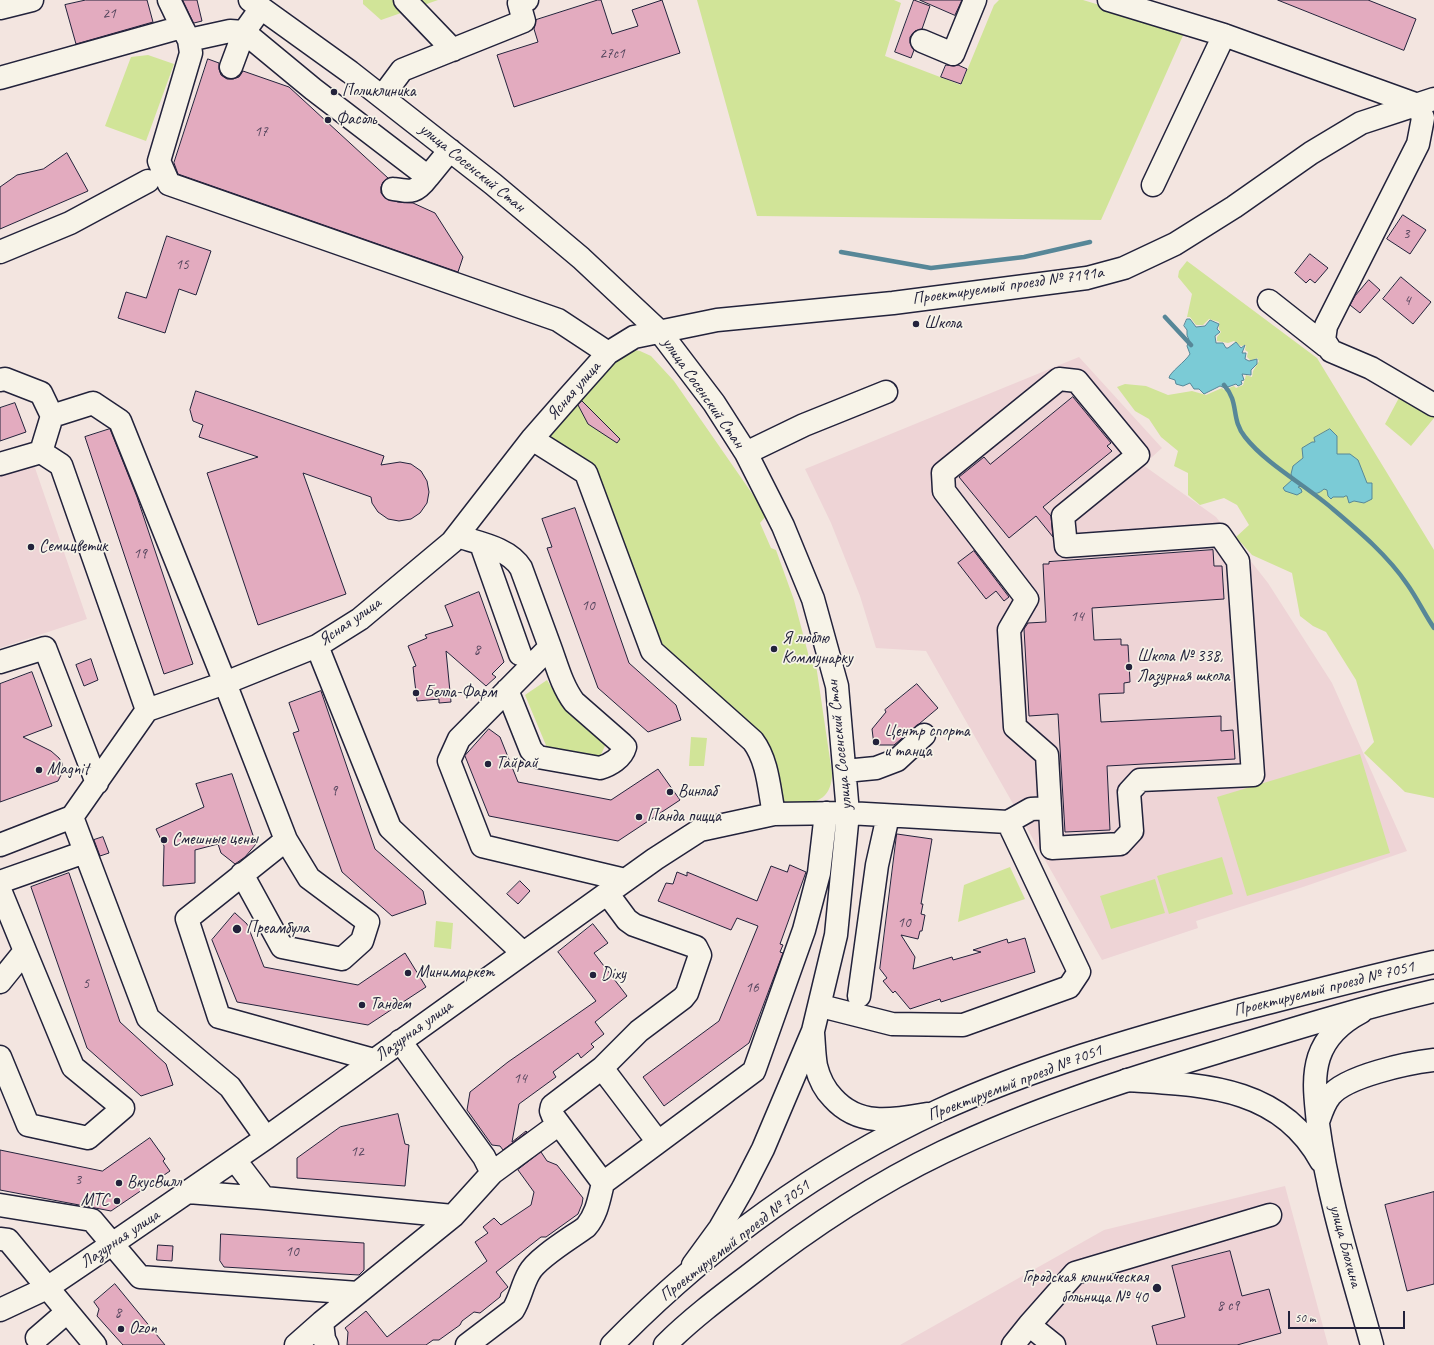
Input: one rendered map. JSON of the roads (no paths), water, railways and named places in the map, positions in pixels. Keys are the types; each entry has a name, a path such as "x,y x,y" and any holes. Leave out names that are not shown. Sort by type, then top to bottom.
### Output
{"street":[{"path":"0,8 32,0"},
{"path":"169,0 186,34 191,53 159,161 169,184 558,320 608,353"},
{"path":"405,0 453,50"},
{"path":"508,0 517,23"},
{"path":"382,97 402,70 524,21 519,3 527,0"},
{"path":"922,41 953,54 975,0"},
{"path":"1109,0 1224,35 1426,102 1418,144 1326,326 1323,334 1326,346"},
{"path":"231,67 256,4"},
{"name":"улица Сосенский Стан","path":"256,4 382,97 450,150 576,254 660,332 714,402 746,453 783,526 813,599 837,686 848,813 836,935 813,1032"},
{"path":"0,78 186,34 230,31 244,32 313,89 428,177"},
{"path":"1153,185 1224,35"},
{"name":"Проектируемый проезд № 7191а","path":"660,332 717,320 894,303 1087,278 1124,268 1175,244 1234,207 1311,153 1361,123 1426,102"},
{"path":"393,189 411,192 420,187 450,150"},
{"path":"0,252 70,223 148,181"},
{"path":"1269,301 1336,354 1371,368 1434,405"},
{"name":"Ясная улица","path":"147,710 225,682 317,646 360,620 457,536 532,439 608,353 634,337 660,332"},
{"path":"0,380 4,379 41,393 52,416 41,452"},
{"path":"1027,862 1052,848 1120,844 1132,831 1130,792 1140,780 1253,774 1238,561 1220,535 1066,546 1063,516 1138,455 1077,381 1059,379 943,473 944,491 1027,599 1009,630 1015,727 1047,755 1052,848"},
{"path":"746,453 804,425 886,392"},
{"path":"52,416 93,403 120,421 225,682 286,840 309,878 368,922 362,941 342,959 282,947 242,874"},
{"path":"532,439 586,473 652,651 753,741 758,748 765,768 774,814"},
{"path":"0,464 41,452 61,465 147,710 72,818 0,845"},
{"path":"457,536 509,554 517,560 568,694 574,702 625,747 621,756 606,766 600,768 534,755 508,690"},
{"path":"481,544 520,654"},
{"path":"317,646 390,828 523,953"},
{"path":"550,647 458,739 449,761 482,846 625,880"},
{"path":"0,662 45,648 97,783"},
{"path":"845,771 876,768 897,760 924,735"},
{"path":"820,1006 892,1024 963,1025 1069,987 1078,972 1008,822 1031,809 1050,808"},
{"path":"467,1345 513,1310 529,1273 536,1264 586,1227 597,1210 603,1183 754,1071 804,930 819,873 826,813"},
{"name":"Лазурная улица","path":"0,1310 47,1288 235,1160 625,880 700,830 774,814 848,813 1008,822"},
{"path":"859,996 877,865 888,816"},
{"path":"72,818 148,1018 230,1087 266,1138"},
{"path":"286,840 187,919 219,1017 374,1060"},
{"path":"0,882 85,852"},
{"path":"0,890 73,1067 123,1108 88,1138 28,1125 0,1057"},
{"path":"603,1183 559,1124 551,1111 552,1106 602,1068 639,1031 683,998 687,993 700,955 696,947 634,925 627,920 607,893"},
{"path":"0,982 25,951"},
{"name":"Проектируемый проезд № 7051","path":"612,1345 644,1312 687,1273 758,1219 849,1158 937,1112 1044,1068 1143,1036 1290,997 1434,962"},
{"name":"Проектируемый проезд № 7051","path":"665,1345 679,1330 787,1247 834,1214 902,1173 943,1152 988,1132 1126,1080 1371,1006 1434,991"},
{"path":"1325,1169 1314,1084 1319,1056 1336,1029 1347,1020 1371,1006"},
{"path":"813,1032 817,1067 822,1081 829,1094 848,1112 871,1120 884,1120 937,1112"},
{"path":"687,1273 720,1228 743,1188 763,1149 813,1032"},
{"path":"400,1041 484,1157 492,1173"},
{"path":"1318,1122 1323,1106 1329,1096 1348,1082 1434,1060"},
{"path":"602,1068 658,1142"},
{"path":"1126,1080 1191,1084 1217,1088 1240,1094 1259,1102 1284,1117 1304,1137 1316,1153 1325,1169"},
{"path":"296,1345 322,1322 453,1216 492,1173 559,1124"},
{"path":"235,1160 264,1198"},
{"name":"улица Блохина","path":"1325,1169 1372,1345"},
{"path":"188,1192 453,1216"},
{"path":"0,1205 92,1220 140,1276 358,1293"},
{"path":"1013,1345 1075,1274 1270,1215"},
{"path":"0,1239 8,1240 95,1345"},
{"path":"37,1338 68,1312"},
{"path":"322,1322 324,1339 327,1345"},
{"path":"1029,1325 1054,1345"}],"water":[{"path":"1187,319 1190,319 1196,327 1205,326 1210,320 1219,324 1217,329 1220,332 1215,336 1216,343 1223,343 1226,348 1236,342 1241,348 1245,345 1242,353 1246,353 1245,359 1249,361 1257,359 1257,364 1251,370 1251,375 1242,374 1244,380 1241,381 1242,384 1238,386 1236,384 1225,388 1220,386 1204,394 1199,389 1194,389 1190,383 1183,386 1176,384 1175,380 1169,378 1190,354 1187,346 1189,340 1187,330 1184,326"},
{"path":"1330,429 1337,436 1337,454 1350,454 1358,460 1367,483 1372,483 1372,499 1364,503 1354,501 1349,503 1347,496 1333,497 1331,499 1328,496 1327,490 1324,489 1321,492 1313,493 1302,486 1298,487 1302,492 1297,495 1285,491 1283,488 1293,479 1291,474 1293,466 1303,458 1302,448 1312,442 1315,442 1314,438"}],"waterway":[{"path":"841,252 931,268 1024,257 1090,242"},
{"path":"1165,317 1191,345"},
{"path":"1224,385 1232,398 1240,430 1245,437 1264,457 1344,518 1382,554 1407,584 1434,628"}],"place":[{"name":"Поликлиника","path":"334,92"},
{"name":"Фасоль","path":"328,120"},
{"name":"Школа","path":"916,324"},
{"name":"Семицветик","path":"31,547"},
{"name":"Я люблю Коммунарку","path":"774,649"},
{"name":"Школа № 338, Лазурная школа","path":"1129,667"},
{"name":"Белла-Фарм","path":"416,693"},
{"name":"Центр спорта и танца","path":"876,742"},
{"name":"Тайрай","path":"488,764"},
{"name":"Magnit","path":"39,770"},
{"name":"Винлаб","path":"670,792"},
{"name":"Панда пицца","path":"639,817"},
{"name":"Смешные цены","path":"164,840"},
{"name":"Преамбула","path":"237,929"},
{"name":"Минимаркет","path":"408,973"},
{"name":"Dixy","path":"593,975"},
{"name":"Тандем","path":"362,1005"},
{"name":"ВкусВилл","path":"119,1183"},
{"name":"МТС","path":"117,1201"},
{"name":"Городская клиническая больница № 40","path":"1157,1288"},
{"name":"Ozon","path":"121,1329"}]}
